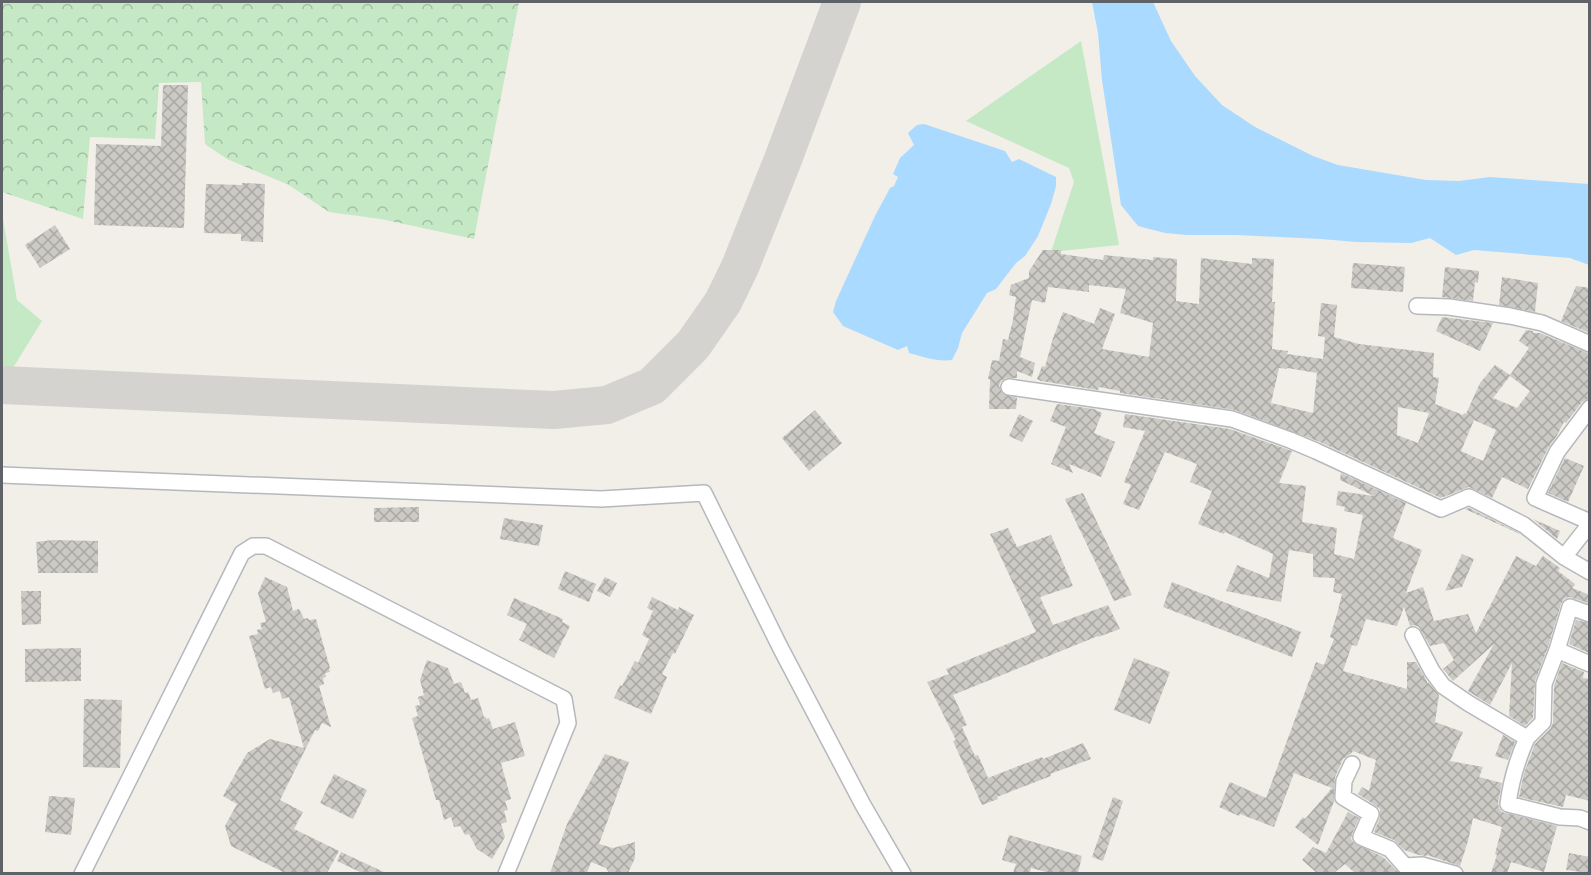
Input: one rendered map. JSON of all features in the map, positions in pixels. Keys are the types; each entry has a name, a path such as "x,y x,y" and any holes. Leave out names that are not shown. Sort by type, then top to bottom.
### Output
{"street":[{"path":"1417,306 1449,307 1542,323 1590,344"},
{"path":"1009,387 1232,419 1290,440 1441,509 1469,497 1524,525 1564,557 1590,572"},
{"path":"1564,557 1590,523 1535,498 1557,452 1590,408"},
{"path":"2,475 601,500 704,493 863,805 903,873"},
{"path":"82,873 242,553 253,546 266,546 564,699 568,723 506,873"},
{"path":"1590,614 1570,607 1544,684 1543,722 1527,738 1517,760 1508,804 1590,822"},
{"path":"1413,635 1432,671 1443,686 1527,738"},
{"path":"1557,650 1590,664"},
{"path":"1352,764 1344,782 1342,798 1371,814 1361,837 1390,849 1405,866 1455,873"}],"green space":[{"path":"2,2 519,2 474,239 381,219 329,212 289,185 227,159 205,144 201,82 159,83 155,139 90,137 83,219 2,192"},
{"path":"1081,41 1119,245 1051,252 1074,182 1069,168 966,121"},
{"path":"2,213 17,300 42,321 11,371 2,371"}],"water":[{"path":"1092,2 1153,2 1171,41 1195,76 1222,105 1255,127 1313,156 1338,165 1426,180 1459,181 1490,177 1589,184 1589,265 1570,258 1474,250 1456,255 1430,238 1411,243 1357,242 1237,235 1187,235 1165,233 1138,226 1121,205"},
{"path":"924,124 1005,151 1012,162 1019,159 1056,177 1051,204 1038,236 1025,256 1016,263 996,289 987,293 962,333 952,360 925,358 909,353 907,346 898,350 843,326 833,312 875,216 898,177 893,174 900,158 914,145 908,133 917,125"}],"building":[{"path":"163,85 188,85 184,228 94,225 96,144 161,146"},
{"path":"242,183 265,184 263,242 241,241 241,234 204,233 206,184 242,185"},
{"path":"55,225 70,249 40,268 25,245"},
{"path":"1043,250 1061,250 1061,254 1103,260 1104,255 1153,260 1153,257 1177,259 1176,301 1199,304 1201,258 1252,264 1252,258 1274,259 1272,302 1275,302 1272,349 1288,351 1287,354 1323,359 1325,337 1318,336 1321,303 1337,305 1334,337 1359,344 1434,353 1433,377 1439,378 1435,404 1463,415 1466,414 1480,383 1495,365 1510,375 1529,348 1519,341 1526,330 1533,331 1533,333 1540,333 1590,354 1590,398 1582,402 1566,423 1564,422 1528,489 1502,477 1492,498 1469,487 1441,498 1320,442 1235,410 1037,379 1042,366 1045,367 1063,312 1094,324 1100,308 1115,314 1102,349 1149,357 1153,323 1120,313 1126,289 1089,285 1089,292 1048,287 1045,303 1032,300 1020,357 1035,363 1032,377 1017,371 1017,378 1006,378 1001,381 999,386 1003,394 1017,398 1016,409 989,409 990,379 988,379 992,360 999,361 1003,339 1008,340 1013,320 1016,297 1009,295 1011,285 1029,278 1029,271","holes":["1279,368 1317,373 1313,413 1271,403","1510,376 1530,391 1517,408 1493,398","1398,407 1429,413 1418,443 1397,435","1474,420 1496,430 1483,461 1461,451"]},
{"path":"1353,263 1405,267 1403,292 1351,288"},
{"path":"1445,267 1479,271 1473,301 1442,297"},
{"path":"1502,277 1538,283 1535,312 1499,305"},
{"path":"1576,286 1590,288 1590,333 1561,321"},
{"path":"1442,317 1493,323 1480,351 1436,331"},
{"path":"1057,404 1094,409 1102,413 1094,433 1115,442 1101,477 1069,464 1073,473 1051,464 1066,427 1050,421"},
{"path":"815,410 842,443 809,471 782,438"},
{"path":"1019,414 1033,421 1022,442 1009,436"},
{"path":"1125,414 1230,429 1292,451 1279,483 1306,486 1302,522 1337,528 1334,554 1354,559 1363,515 1344,511 1345,507 1336,505 1338,491 1374,496 1340,480 1341,473 1406,503 1393,538 1422,550 1406,593 1423,587 1434,621 1468,614 1476,633 1516,556 1536,566 1543,556 1560,568 1558,571 1575,584 1572,588 1590,595 1589,603 1569,597 1561,604 1535,681 1533,718 1525,726 1509,716 1512,663 1490,705 1468,691 1494,644 1453,681 1443,669 1454,660 1444,643 1430,646 1419,627 1410,626 1404,607 1397,626 1366,619 1357,646 1352,645 1343,671 1407,689 1407,662 1416,662 1427,684 1428,682 1439,695 1435,722 1463,732 1450,761 1483,767 1479,777 1502,783 1498,803 1502,812 1557,826 1544,872 1511,862 1507,873 1491,873 1502,827 1473,818 1460,866 1404,850 1394,840 1374,832 1380,817 1380,809 1358,794 1362,787 1369,791 1376,760 1353,751 1343,759 1335,777 1334,801 1318,845 1295,827 1332,788 1294,773 1274,827 1219,807 1230,782 1266,798 1316,662 1324,665 1334,639 1330,637 1342,594 1333,592 1335,578 1313,577 1313,554 1289,550 1281,602 1226,591 1237,565 1269,578 1273,554 1225,532 1224,534 1198,524 1212,491 1190,482 1197,464 1165,452 1139,510 1123,504 1131,485 1124,482 1145,431 1123,427"},
{"path":"1565,458 1584,466 1568,502 1548,493"},
{"path":"1083,493 1132,595 1114,601 1065,499"},
{"path":"419,507 419,522 374,522 374,508"},
{"path":"1469,508 1519,533 1520,534 1465,509"},
{"path":"504,518 543,525 539,546 500,539"},
{"path":"1533,519 1560,531 1557,539"},
{"path":"1008,528 1017,547 1051,535 1073,586 1040,597 1053,625 1108,605 1120,629 953,695 967,725 962,727 988,778 1083,743 1091,759 1050,774 1051,776 982,805 953,741 956,740 927,682 949,674 946,669 1036,632 990,534"},
{"path":"98,541 98,573 38,573 36,542"},
{"path":"1462,554 1474,559 1462,587 1445,591"},
{"path":"565,571 596,584 589,602 558,589"},
{"path":"265,577 287,587 293,611 299,609 304,619 316,619 330,668 330,672 325,673 326,677 323,678 324,684 319,686 331,727 322,723 318,731 315,730 280,800 303,812 294,829 339,851 327,873 285,873 231,846 225,826 237,804 223,796 247,753 270,739 304,748 289,697 282,699 280,691 273,693 271,687 265,689 249,636 258,634 257,630 262,629 260,623 266,622 258,593"},
{"path":"605,577 617,583 610,597 597,591"},
{"path":"1172,582 1301,632 1292,657 1163,607"},
{"path":"21,591 41,591 41,624 22,625"},
{"path":"652,597 694,615 675,654 673,653 662,674 667,677 651,714 614,698 635,661 638,663 649,639 642,635 653,611 647,608"},
{"path":"514,598 563,619 562,622 570,626 554,658 519,640 527,624 507,615"},
{"path":"1576,620 1590,623 1589,653 1569,644"},
{"path":"81,648 81,681 25,682 25,649"},
{"path":"1134,658 1170,672 1150,724 1114,710"},
{"path":"427,660 448,668 454,684 461,682 465,693 468,692 471,700 478,698 484,717 489,718 493,729 515,722 525,756 501,763 511,799 505,801 508,810 504,811 507,822 501,824 505,837 492,859 477,849 469,834 465,835 460,826 454,827 451,817 444,820 439,800 436,800 412,718 418,716 415,706 420,705 418,697 424,695 420,680"},
{"path":"1562,663 1584,672 1583,678 1590,679 1590,801 1566,795 1563,807 1519,797 1524,773 1535,744 1553,723 1554,686"},
{"path":"84,699 122,700 120,768 83,767"},
{"path":"1503,735 1515,742 1508,760 1495,756"},
{"path":"605,754 629,762 599,844 613,848 635,842 635,858 628,873 609,873 606,868 591,862 587,873 550,873 567,824"},
{"path":"334,774 367,790 353,819 320,803"},
{"path":"49,796 75,798 71,835 45,832"},
{"path":"1113,797 1123,801 1103,861 1092,857"},
{"path":"1348,812 1359,818 1351,839 1354,843 1383,857 1399,873 1355,873 1345,864 1334,873 1317,873 1302,860 1313,847 1326,853"},
{"path":"1009,835 1082,856 1078,873 1050,873 1031,868 1030,873 1013,873 1016,864 1002,860"},
{"path":"341,852 386,873 362,873 337,861"},
{"path":"1569,853 1590,857 1590,873 1566,870"}],"taxiway":[{"path":"2,385 554,410 607,405 652,386 693,345 723,302 740,267 782,162 842,2"}]}
